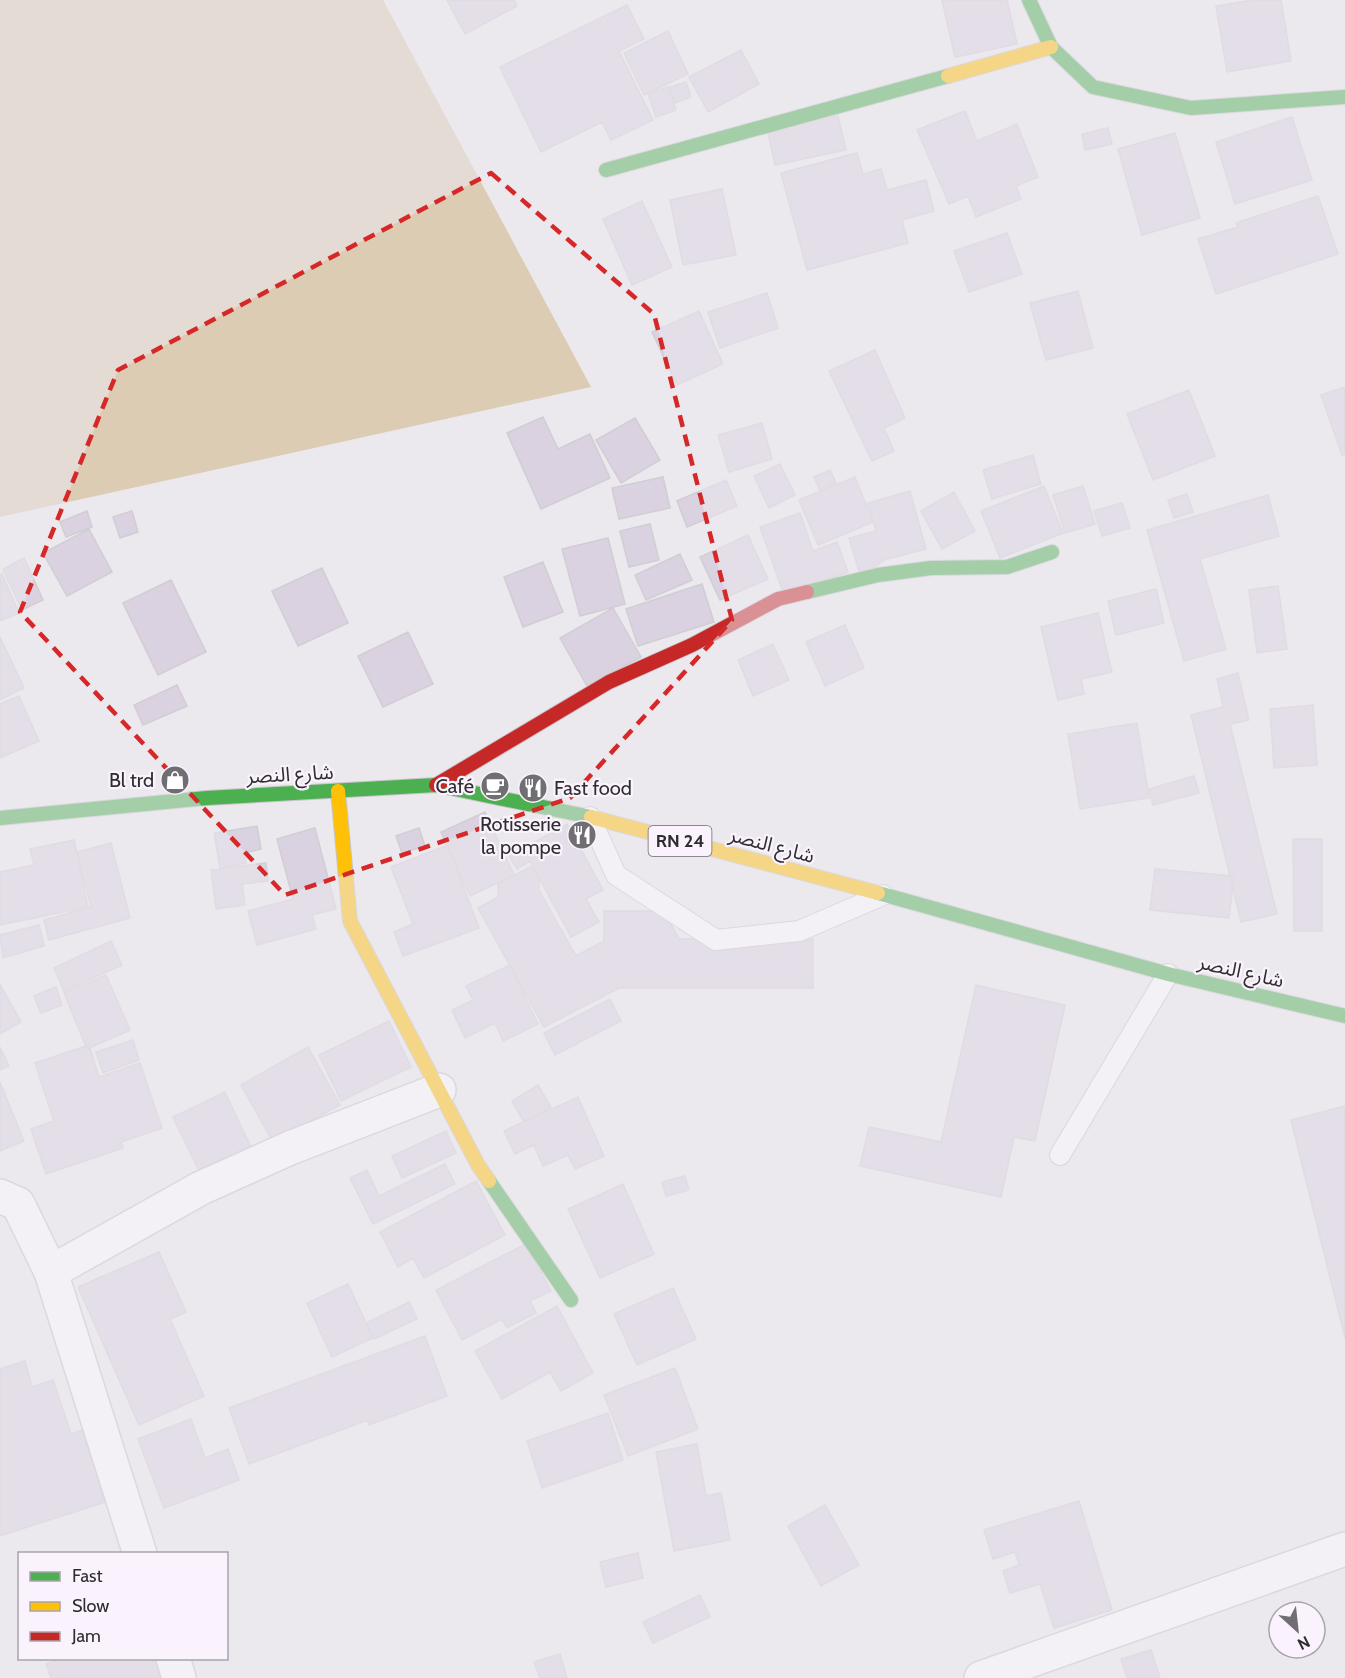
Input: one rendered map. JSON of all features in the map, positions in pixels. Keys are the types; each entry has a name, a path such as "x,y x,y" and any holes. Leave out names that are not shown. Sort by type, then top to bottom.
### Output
{"street":[{"path":"1029,0 1051,47 1093,87 1191,108 1345,97"},
{"path":"606,170 1051,47"},
{"path":"436,785 609,682 692,645 778,599 878,575 910,571 1007,567 1052,552"},
{"name":"شارع النصر","path":"0,818 207,798 436,785 590,817 1168,974 1345,1016"},
{"path":"338,791 350,921 478,1165 571,1300"},
{"path":"51,1272 201,1188 290,1148 439,1090"},
{"path":"0,1196 18,1204 51,1272 139,1552"},
{"path":"981,1678 1345,1548"},
{"path":"173,1660 179,1678"}],"lane":[{"path":"590,817 616,875 716,940 799,931 883,895"},
{"path":"1060,1155 1168,974"}],"highlighted area":[{"path":"491,173 654,314 732,620 570,798 285,895 20,612 118,370"}],"shaded area":[{"path":"0,0 383,0 591,387 0,517"}],"building":[{"path":"447,0 514,0 517,6 465,34"},
{"path":"942,0 1007,0 1017,44 955,57"},
{"path":"1253,0 1281,0 1291,61 1227,72 1216,6"},
{"path":"627,5 644,39 619,51 653,120 611,140 602,122 541,152 500,67"},
{"path":"668,31 688,74 644,95 624,53"},
{"path":"741,50 759,84 708,112 689,77"},
{"path":"686,82 691,97 675,103 670,87"},
{"path":"668,87 676,110 656,117 648,94"},
{"path":"965,111 977,141 1017,124 1038,177 1016,186 1021,199 976,217 968,196 949,204 917,130"},
{"path":"837,112 846,150 775,165 767,128"},
{"path":"1292,117 1312,180 1235,204 1216,142"},
{"path":"1108,128 1112,144 1085,150 1082,134"},
{"path":"1175,133 1200,218 1142,235 1118,149"},
{"path":"857,153 863,174 881,169 887,190 926,180 934,211 902,220 908,243 807,270 781,173"},
{"path":"722,189 736,255 683,265 670,200"},
{"path":"1318,196 1338,254 1216,294 1198,239 1238,227 1236,223"},
{"path":"642,201 672,267 632,285 603,219"},
{"path":"1007,233 1022,274 969,292 954,251"},
{"path":"1078,291 1093,348 1046,360 1030,303"},
{"path":"767,293 778,328 720,348 708,312"},
{"path":"699,311 723,364 677,385 652,332"},
{"path":"875,350 905,418 884,428 894,451 872,461 829,371"},
{"path":"1345,387 1345,454 1342,455 1321,395"},
{"path":"1189,390 1215,456 1153,480 1127,414"},
{"path":"543,417 558,449 590,434 610,478 541,509 507,433"},
{"path":"635,418 660,460 621,483 596,440"},
{"path":"762,423 772,459 729,472 718,435"},
{"path":"1033,455 1041,484 992,499 983,470"},
{"path":"780,464 795,495 769,508 754,476"},
{"path":"830,470 836,483 820,491 814,477"},
{"path":"663,477 670,508 619,519 612,488"},
{"path":"855,477 873,522 818,545 799,500"},
{"path":"726,480 737,506 687,527 677,501"},
{"path":"1044,486 1063,533 1000,558 981,511"},
{"path":"1083,486 1095,524 1065,533 1053,495"},
{"path":"910,491 926,549 884,560 861,578 849,538 876,531 868,503"},
{"path":"954,492 975,531 942,549 921,511"},
{"path":"1187,494 1193,512 1174,518 1168,500"},
{"path":"1268,495 1279,536 1200,559 1226,649 1184,661 1147,530"},
{"path":"1122,503 1130,528 1102,536 1094,511"},
{"path":"87,511 92,527 66,537 60,522"},
{"path":"132,511 138,532 120,538 113,517"},
{"path":"800,513 813,551 837,542 848,572 784,595 760,527"},
{"path":"650,524 659,560 629,567 620,531"},
{"path":"89,529 112,572 67,596 43,553"},
{"path":"748,535 768,579 720,600 700,557"},
{"path":"608,538 625,604 580,616 562,549"},
{"path":"680,554 692,580 646,600 635,575"},
{"path":"24,558 43,600 22,610 3,569"},
{"path":"543,562 563,612 523,627 504,577"},
{"path":"322,568 348,623 298,646 272,591"},
{"path":"2,574 19,613 0,621 0,575"},
{"path":"171,580 206,652 158,675 123,603"},
{"path":"702,584 714,622 638,646 626,609"},
{"path":"1278,586 1287,649 1257,653 1249,590"},
{"path":"1156,589 1164,623 1116,635 1108,601"},
{"path":"613,608 641,657 587,686 560,638"},
{"path":"1098,613 1112,672 1081,679 1084,694 1058,700 1041,627"},
{"path":"845,625 864,668 825,686 806,642"},
{"path":"408,632 433,684 383,707 358,656"},
{"path":"0,637 24,688 0,700"},
{"path":"773,644 789,680 753,696 738,660"},
{"path":"1238,673 1249,720 1230,724 1277,914 1241,922 1191,715 1223,707 1217,679"},
{"path":"177,685 187,706 143,725 134,705"},
{"path":"19,696 39,741 0,758 0,704"},
{"path":"1313,705 1317,765 1274,768 1270,709"},
{"path":"1137,723 1149,798 1080,809 1068,734"},
{"path":"1194,776 1199,793 1153,805 1149,789"},
{"path":"485,812 514,875 470,896 441,832"},
{"path":"567,824 603,890 586,899 599,922 571,937 530,861 517,869 509,856"},
{"path":"257,826 261,849 244,853 246,863 220,868 214,833"},
{"path":"315,828 336,909 312,915 316,929 257,945 248,911 293,899 277,839"},
{"path":"419,828 425,846 402,853 396,836"},
{"path":"1293,839 1322,839 1322,931 1294,931"},
{"path":"74,840 88,907 0,925 0,872 34,865 30,849"},
{"path":"111,843 130,918 49,940 44,920 91,907 77,852"},
{"path":"448,845 479,928 403,956 394,932 413,924 391,867"},
{"path":"266,863 268,881 242,884 245,905 216,909 211,870"},
{"path":"532,866 539,880 539,890 576,956 604,941 604,911 664,911 679,939 813,939 813,988 619,988 544,1027 478,908 498,897 498,884"},
{"path":"1155,869 1234,876 1229,918 1150,910"},
{"path":"39,925 44,946 3,958 0,935"},
{"path":"111,941 122,965 64,991 54,968"},
{"path":"510,965 538,1024 503,1041 495,1023 465,1038 452,1010 473,1000 466,986"},
{"path":"106,975 130,1030 87,1049 64,993"},
{"path":"0,984 21,1022 0,1034"},
{"path":"976,985 1065,1005 1035,1141 1014,1137 1001,1197 860,1166 869,1127 941,1142"},
{"path":"56,987 62,1005 41,1013 34,996"},
{"path":"610,999 621,1021 555,1055 544,1033"},
{"path":"389,1021 411,1067 341,1101 319,1055"},
{"path":"133,1040 139,1060 103,1073 96,1052"},
{"path":"89,1045 99,1077 140,1063 162,1128 121,1142 123,1148 46,1174 31,1129 54,1121 35,1063"},
{"path":"0,1047 9,1066 0,1070"},
{"path":"308,1047 340,1105 273,1142 241,1085"},
{"path":"0,1082 24,1141 0,1151"},
{"path":"538,1085 551,1107 524,1122 512,1101"},
{"path":"225,1092 254,1154 203,1179 173,1117"},
{"path":"578,1097 604,1156 575,1169 568,1155 543,1166 534,1145 515,1154 504,1131"},
{"path":"1345,1106 1345,1338 1291,1120"},
{"path":"446,1131 456,1153 402,1178 392,1156"},
{"path":"445,1164 455,1184 373,1224 350,1178 367,1170 379,1196"},
{"path":"685,1176 689,1190 666,1196 662,1182"},
{"path":"476,1181 505,1235 424,1278 413,1258 398,1267 380,1232"},
{"path":"623,1184 654,1254 600,1278 568,1209"},
{"path":"526,1244 551,1291 530,1301 536,1313 507,1328 502,1319 462,1340 436,1290"},
{"path":"159,1252 186,1312 170,1319 204,1396 139,1425 78,1287"},
{"path":"348,1284 373,1338 332,1357 307,1303"},
{"path":"673,1288 696,1339 637,1365 614,1314"},
{"path":"409,1302 417,1319 374,1339 366,1323"},
{"path":"557,1306 593,1373 561,1391 550,1372 502,1399 475,1351"},
{"path":"425,1336 447,1396 369,1425 368,1420 249,1464 229,1408"},
{"path":"25,1361 32,1387 53,1380 71,1434 82,1430 105,1502 0,1536 0,1369"},
{"path":"675,1368 698,1429 628,1456 604,1395"},
{"path":"608,1413 623,1460 542,1488 527,1441"},
{"path":"191,1419 205,1458 228,1449 239,1480 164,1508 138,1439"},
{"path":"697,1444 706,1496 721,1493 730,1540 674,1551 656,1452"},
{"path":"1079,1501 1112,1610 1054,1628 1040,1584 1010,1593 1003,1571 1019,1565 1015,1552 993,1559 984,1530"},
{"path":"825,1505 859,1565 821,1586 788,1526"},
{"path":"638,1553 643,1578 606,1587 600,1562"},
{"path":"700,1595 710,1617 653,1643 643,1622"},
{"path":"1151,1650 1160,1678 1127,1678 1121,1659"},
{"path":"560,1654 567,1678 540,1678 534,1662"},
{"path":"57,1660 164,1660 170,1678 51,1678 46,1664"}],"traffic: fast":[{"path":"1029,0 1051,47 1093,87 1191,108 1345,97"},
{"path":"606,170 948,76"},
{"path":"807,592 878,575 931,568 1007,567 1052,552"},
{"path":"0,818 207,798 436,785 591,817"},
{"path":"878,893 1168,974 1345,1016"},
{"path":"489,1181 571,1300"}],"traffic: slow":[{"path":"948,76 1051,47"},
{"path":"338,791 350,921 478,1165 489,1181"},
{"path":"591,817 878,893"}],"traffic: jam":[{"path":"436,785 609,682 692,645 778,599 807,592"}],"place":[{"name":"Bl trd","path":"175,780"},
{"name":"Café","path":"495,786"},
{"name":"Fast food","path":"533,788"},
{"name":"Rotisserie la pompe","path":"582,835"}]}
